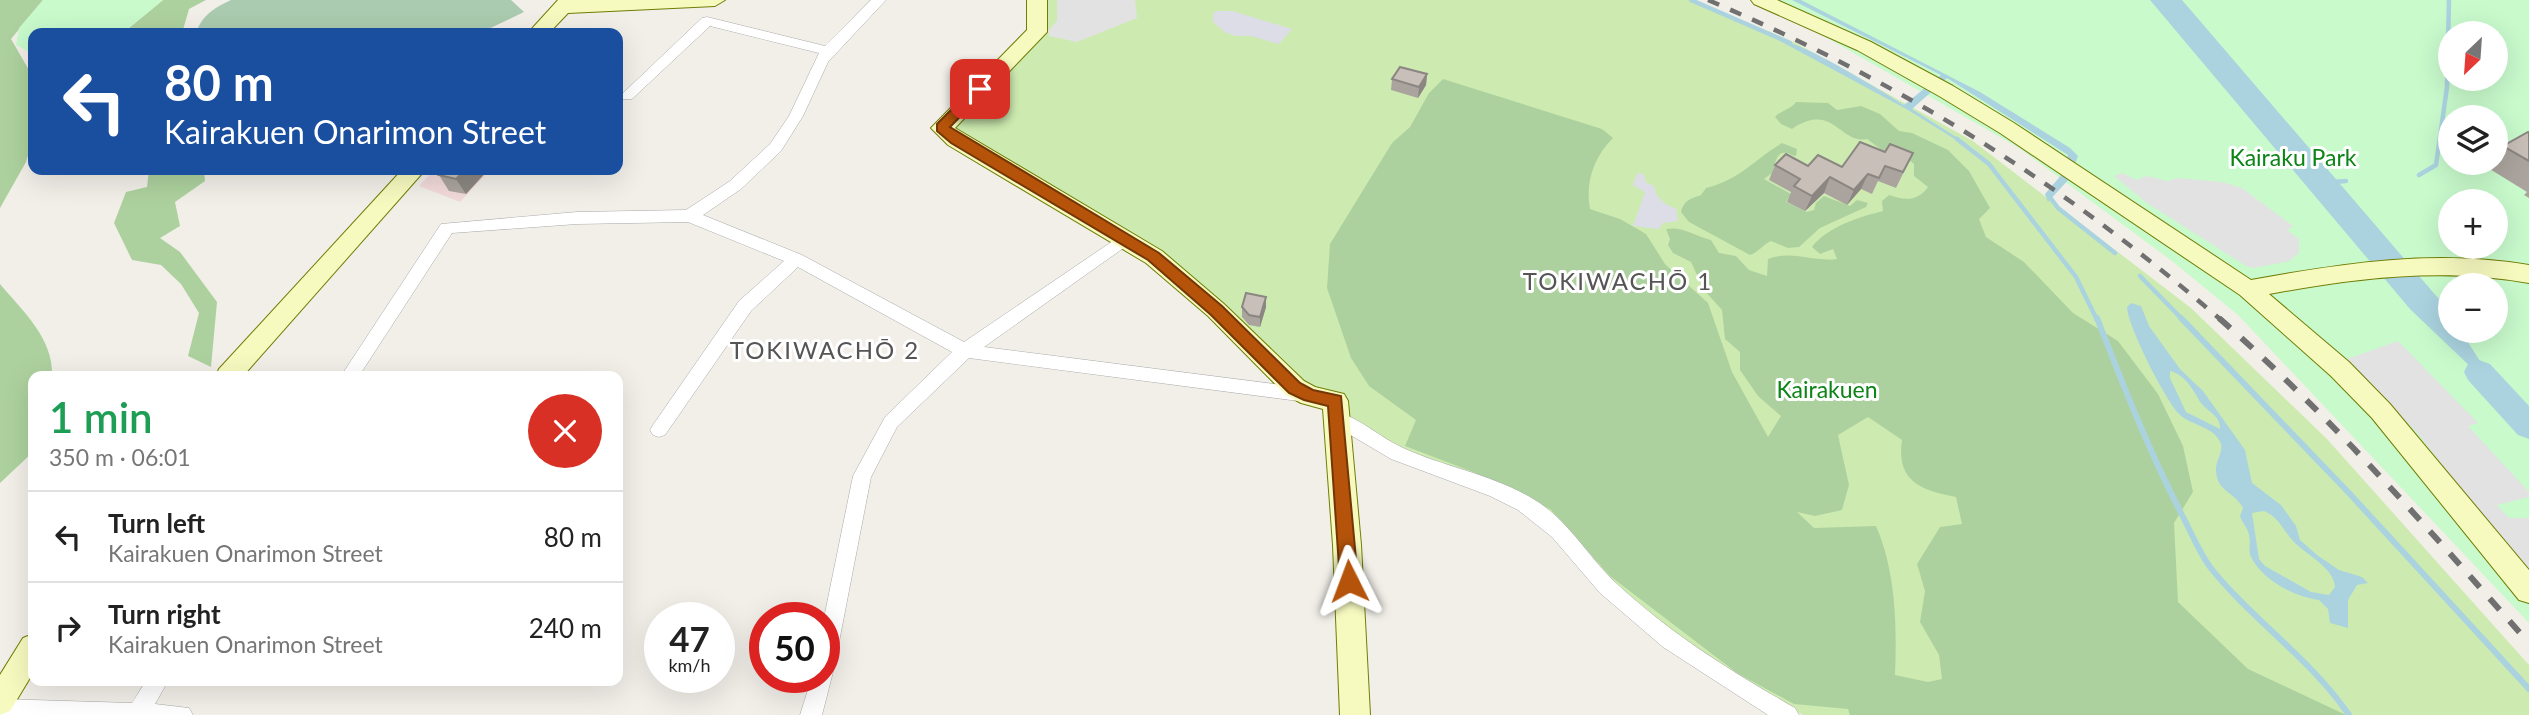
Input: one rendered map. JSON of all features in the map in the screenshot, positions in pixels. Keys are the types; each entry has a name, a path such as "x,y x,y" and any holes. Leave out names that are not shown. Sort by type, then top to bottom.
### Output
{"street":[{"path":"543,28 566,3 715,0"},
{"path":"689,216 734,189 770,156 796,117 814,72 828,51 879,0"},
{"path":"1037,0 1037,32 942,128 956,140 1126,238 1154,257 1216,310 1286,381 1328,405 1407,458 1497,490 1527,505 1550,523 1607,587 1658,632 1732,683 1788,715"},
{"path":"1761,0 1864,47 1956,97 2248,289 2321,352 2381,411 2529,591"},
{"path":"627,96 707,21 828,51"},
{"path":"233,371 409,175"},
{"path":"353,371 447,228 577,218 689,216 796,259 965,351 1328,405"},
{"path":"837,602 862,476 891,422 965,351 1126,238"},
{"path":"659,430 745,306 796,259"},
{"path":"2248,289 2361,272 2456,265 2529,274"},
{"path":"1328,405 1355,715"},
{"path":"0,701 28,656"},
{"path":"138,713 155,686"},
{"path":"811,715 817,693"},
{"path":"0,709 182,715"}],"shaded area":[{"path":"1057,0 1135,0 1137,18 1077,42 1049,36 1048,31 1057,21"},
{"path":"1232,11 1292,29 1279,44 1251,36 1237,36 1226,33 1213,22 1213,13"},
{"path":"1638,172 1645,176 1645,182 1654,186 1656,194 1664,203 1676,209 1678,221 1663,223 1659,229 1633,226 1645,192 1633,185"},
{"path":"2123,173 2136,180 2147,176 2167,181 2177,178 2222,182 2242,188 2293,226 2287,230 2299,239 2299,253 2289,261 2254,268 2246,266 2147,203 2114,176"},
{"path":"429,175 485,175 460,202 419,186"},
{"path":"2398,341 2478,423 2468,426 2529,492 2529,497 2497,505 2509,518 2529,518 2529,571 2488,524 2418,434 2347,359"}],"green space":[{"path":"0,0 43,0 11,39 28,68 28,156 0,208"},
{"path":"43,0 163,0 129,28 28,28 28,51 16,45 19,28"},
{"path":"163,0 206,0 189,9 183,28 129,28"},
{"path":"231,0 511,0 524,12 490,28 198,28 209,13"},
{"name":"Kairakuen","path":"1039,0 1694,0 1796,43 1973,141 2191,308 2327,439 2529,665 2529,715 1803,715 1758,692 1683,639 1601,573 1566,527 1409,453 1347,417 1342,398 1328,389 1299,386 1214,300 950,125 1039,32"},
{"name":"Kairaku Park","path":"1761,0 2529,0 2529,623 2238,315 2172,261 2019,148"},
{"path":"1443,79 1602,129 1613,138 1592,170 1590,209 1620,219 1646,234 1665,264 1708,303 1732,372 1768,437 1781,416 1758,396 1740,370 1740,352 1725,339 1722,310 1704,290 1691,262 1673,253 1668,245 1670,239 1666,229 1683,230 1711,240 1719,253 1736,256 1749,270 1767,276 1768,259 1776,257 1837,259 1833,249 1820,254 1812,247 1835,228 1883,211 1882,201 1889,195 1911,198 1920,195 1928,187 1914,176 1914,164 1906,157 1887,154 1867,139 1850,136 1827,121 1806,122 1792,129 1781,124 1775,117 1796,102 1828,103 1837,110 1861,106 1880,114 1899,131 1912,133 1948,150 1969,171 1990,208 1979,219 1986,237 2024,262 2073,313 2118,341 2158,394 2183,446 2193,492 2174,523 2178,602 2248,669 2346,715 1850,715 1848,709 1794,704 1737,673 1610,576 1550,509 1473,472 1405,446 1416,420 1369,386 1351,358 1327,288 1330,244 1392,143 1410,127 1429,93","holes":["1868,417 1902,440 1901,454 1907,474 1922,487 1956,497 1962,524 1940,527 1917,564 1925,591 1920,622 1939,655 1942,679 1928,682 1895,675 1894,599 1888,562 1876,526 1814,528 1797,512 1815,516 1842,510 1849,485 1838,435"]},
{"path":"1782,143 1797,149 1796,156 1780,154 1772,173 1764,179 1791,194 1786,202 1807,212 1814,210 1816,203 1824,196 1850,206 1857,200 1868,203 1866,207 1820,228 1799,247 1788,248 1771,241 1750,255 1689,222 1681,212 1686,203 1701,195 1706,188 1737,175"},
{"path":"148,175 204,175 205,181 175,202 180,226 160,238 180,252 217,302 211,367 188,356 199,313 181,284 161,265 132,260 114,223 126,192 147,187"},
{"path":"0,284 42,337 48,350 52,371 28,371 28,457 0,483"}],"water":[{"path":"1792,0 1801,0 1980,92 2070,148 2078,156 2070,178 2048,202 2045,194 2063,173 2068,155 1947,78 1912,109 1964,142 1961,143 1908,110 1780,41 1822,57 1904,105 1941,75"},
{"path":"2150,0 2182,0 2438,298 2438,336 2410,309"},
{"path":"2131,303 2141,306 2149,326 2180,369 2203,391 2245,450 2252,483 2281,505 2296,526 2300,540 2339,570 2362,577 2368,583 2357,585 2348,600 2348,628 2330,623 2328,609 2319,600 2280,586 2256,565 2250,554 2250,538 2240,516 2243,508 2217,478 2216,467 2221,448 2219,440 2211,432 2184,418 2173,406 2140,345 2127,307","holes":["2170,371 2181,376 2188,384 2201,403 2216,417 2220,429 2186,412 2170,378","2264,511 2274,517 2295,543 2330,574 2335,587 2329,595 2311,592 2265,566 2259,559 2252,513"]},
{"path":"2446,343 2469,343 2508,399 2500,401 2474,370"}],"building":[{"path":"1400,67 1427,74 1419,87 1392,79"},
{"path":"2528,132 2529,161 2508,149 2508,143"},
{"path":"1860,142 1885,152 1890,144 1913,153 1903,172 1885,166 1879,178 1868,174 1854,190 1830,177 1812,196 1794,186 1800,179 1775,165 1786,154 1808,166 1818,155 1842,167"},
{"path":"439,175 460,175 456,179"},
{"path":"1246,293 1266,297 1260,317 1249,315 1242,307"}],"waterway":[{"path":"1691,0 1790,43"},
{"path":"2419,175 2436,165 2447,87 2449,0"},
{"path":"1957,139 1989,164 2076,277 2097,320"},
{"path":"2332,182 2346,181"},
{"path":"2049,196 2058,208 2115,253"},
{"path":"2140,276 2183,320"},
{"path":"2097,318 2147,442 2206,561 2244,605 2317,676 2349,715"},
{"path":"2181,318 2349,493 2529,689"},
{"path":"2479,372 2529,426"}],"railway":[{"path":"1708,0 1847,65 1977,139 2101,224 2221,320"},
{"path":"2219,318 2341,435 2529,643"}],"district":[{"name":"TOKIWACHŌ 1","path":"1618,280"},
{"name":"TOKIWACHŌ 2","path":"825,349"}],"route":[{"path":"980,89 942,128 956,140 1126,238 1154,257 1216,310 1286,381 1310,396 1335,401 1349,581"}]}
